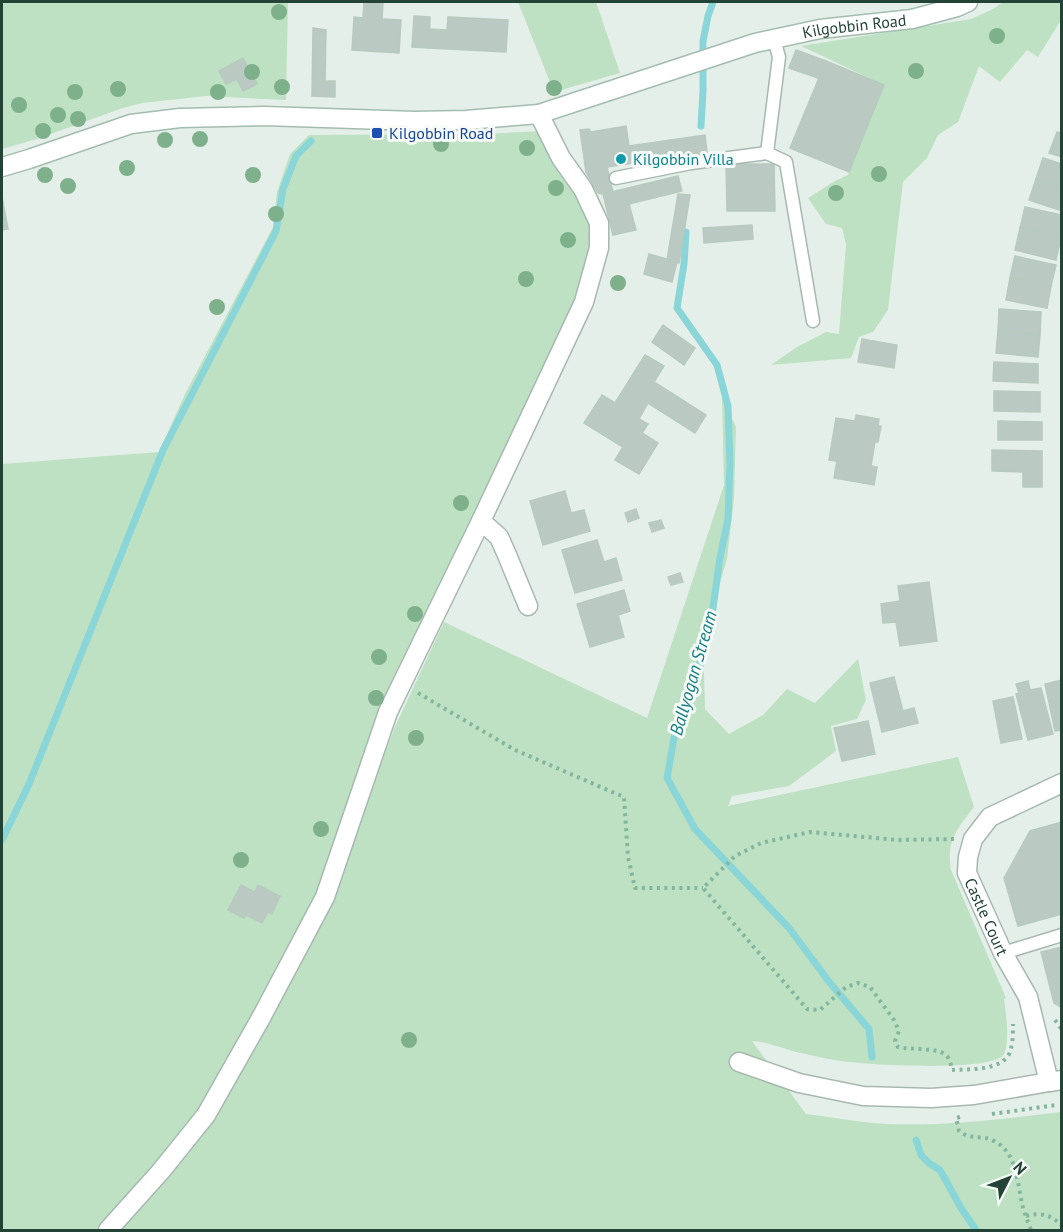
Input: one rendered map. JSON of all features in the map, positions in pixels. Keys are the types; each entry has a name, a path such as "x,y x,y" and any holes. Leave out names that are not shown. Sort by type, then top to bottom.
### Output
{"street":[{"name":"Kilgobbin Road","path":"2,167 131,124 180,118 264,116 415,121 466,120 539,114 741,47 820,29 912,19 968,2"},
{"path":"108,1230 161,1171 206,1115 325,897 388,711 482,521 584,302 599,248 599,223 583,189 561,158 539,114"},
{"path":"482,521 499,537 528,606"},
{"name":"Castle Court","path":"1055,1081 1028,997 1004,953 967,873 973,839 990,816 1062,783"},
{"path":"739,1062 799,1083 863,1096 954,1097 1055,1081"}],"lane":[{"path":"767,153 779,57 774,39"},
{"path":"616,178 691,163 767,153 786,162 813,321"},
{"path":"1004,953 1062,935"}],"path":[{"path":"401,685 417,692 515,750 624,797 628,856 635,888 703,888 735,856 761,843 810,832 898,840 973,839"},
{"path":"703,888 807,1009 820,1010 846,987 858,983 870,987 894,1020 899,1031 895,1041 898,1047 944,1053 949,1059 952,1070 984,1068 1003,1062 1009,1055 1013,1023"},
{"path":"989,1114 1056,1105"},
{"path":"967,1117 957,1118 959,1131 965,1136 987,1138 997,1142 1014,1163 1023,1206 1031,1230"},
{"path":"1026,1216 1034,1214 1053,1218 1062,1227"}],"green space":[{"path":"2,2 288,2 286,100 206,96 142,103 2,149"},
{"path":"518,2 596,2 620,73 554,92"},
{"path":"1003,2 1061,2 1061,20 1038,57 1027,50 1000,82 979,66 958,122 938,135 927,158 903,182 888,310 873,332 859,337 851,358 771,365 797,347 826,332 839,334 846,244 842,228 826,224 808,198 848,175 884,85 801,46 971,19"},
{"path":"542,131 594,230 579,290 379,726 338,828 355,834 394,729 444,622 647,718 724,485 722,396 736,427 734,499 727,559 703,640 705,709 729,734 763,715 787,689 815,703 858,659 866,700 857,719 831,726 836,751 789,786 732,796 728,806 958,757 974,807 954,836 950,851 951,870 1006,998 1004,999 1007,1035 1004,1054 996,1060 979,1063 906,1066 840,1061 752,1041 806,1114 888,1124 932,1124 1061,1112 1061,1230 2,1230 2,464 159,452 186,392 273,227 277,192 290,154 309,135 485,134"}],"building":[{"path":"364,2 383,2 382,19 401,20 399,53 352,50 354,17 363,18"},
{"path":"414,16 430,17 429,48 412,47"},
{"path":"448,17 508,20 506,52 429,48 430,29 447,30"},
{"path":"313,28 326,30 325,81 335,81 335,97 312,96"},
{"path":"796,50 826,61 818,78 789,68"},
{"path":"243,58 257,84 243,91 237,79 226,84 219,71"},
{"path":"826,61 884,85 849,172 790,148"},
{"name":"Kilgobbin Villa","path":"626,126 629,146 705,135 707,152 607,167 613,192 598,193 586,172 580,130 589,129 591,132"},
{"path":"1057,132 1062,133 1062,157 1049,153"},
{"path":"1043,158 1062,164 1062,187 1036,179"},
{"path":"726,164 774,164 775,211 727,211"},
{"path":"678,176 682,191 629,204 636,230 613,235 603,194"},
{"path":"1036,179 1062,187 1062,211 1029,200"},
{"path":"678,194 690,195 679,263 667,260"},
{"path":"2,197 8,229 2,230"},
{"path":"1025,207 1062,215 1061,238 1020,228"},
{"path":"752,225 753,239 704,243 703,228"},
{"path":"1020,228 1061,238 1056,260 1015,250"},
{"path":"649,254 677,262 672,282 644,274"},
{"path":"1015,256 1056,265 1051,286 1010,278"},
{"path":"1010,278 1051,286 1047,308 1006,300"},
{"path":"999,309 1041,312 1040,335 998,331"},
{"path":"663,325 695,348 684,365 652,342"},
{"path":"998,331 1040,335 1038,357 996,353"},
{"path":"862,339 897,345 894,368 858,362"},
{"path":"645,355 664,366 654,382 706,415 695,433 648,403 639,419 648,424 642,433 658,443 639,474 615,460 623,447 584,423 602,395 615,403"},
{"path":"994,362 1038,364 1038,383 993,381"},
{"path":"994,391 1040,392 1040,412 994,411"},
{"path":"856,415 879,419 878,426 881,426 878,442 875,442 871,466 877,467 874,485 834,478 837,461 829,460 836,418 855,421"},
{"path":"998,421 1042,422 1042,440 998,440"},
{"path":"992,450 1042,451 1042,487 1023,487 1023,472 992,471"},
{"path":"565,491 571,513 584,510 590,531 543,545 530,501"},
{"path":"636,509 639,518 628,522 625,513"},
{"path":"661,520 664,528 652,532 649,523"},
{"path":"597,540 604,562 616,558 622,580 575,593 562,550"},
{"path":"680,573 683,582 671,585 668,577"},
{"path":"929,582 937,641 900,646 896,622 883,623 881,604 900,601 898,586"},
{"path":"624,590 630,611 618,615 624,637 590,647 577,604"},
{"path":"894,677 903,711 914,708 918,723 882,732 870,683"},
{"path":"1062,680 1062,730 1055,731 1045,684"},
{"path":"1028,681 1030,690 1041,688 1053,734 1028,740 1016,694 1019,693 1016,684"},
{"path":"1013,697 1022,739 1001,743 993,701"},
{"path":"868,721 875,754 842,761 834,728"},
{"path":"1062,822 1062,914 1018,926 1004,878 1030,831"},
{"path":"241,885 255,892 258,885 280,896 272,914 268,912 262,923 228,910"},
{"path":"1062,947 1062,1008 1054,1003 1041,952"}],"waterway":[{"name":"Ballyogan Stream","path":"701,126 703,41 713,2"},
{"path":"2,840 29,784 163,450 276,231 283,189 296,156 311,141"},
{"name":"Ballyogan Stream","path":"686,232 677,308 717,365 728,406 730,462 728,519 711,622 696,676 675,732 667,778 695,829 789,928 830,983 869,1029 872,1057"},
{"name":"Ballyogan Stream","path":"916,1140 921,1155 940,1170 976,1230"}],"place":[{"name":"Kilgobbin Road","path":"377,133"},
{"name":"Kilgobbin Villa","path":"621,159"}]}
